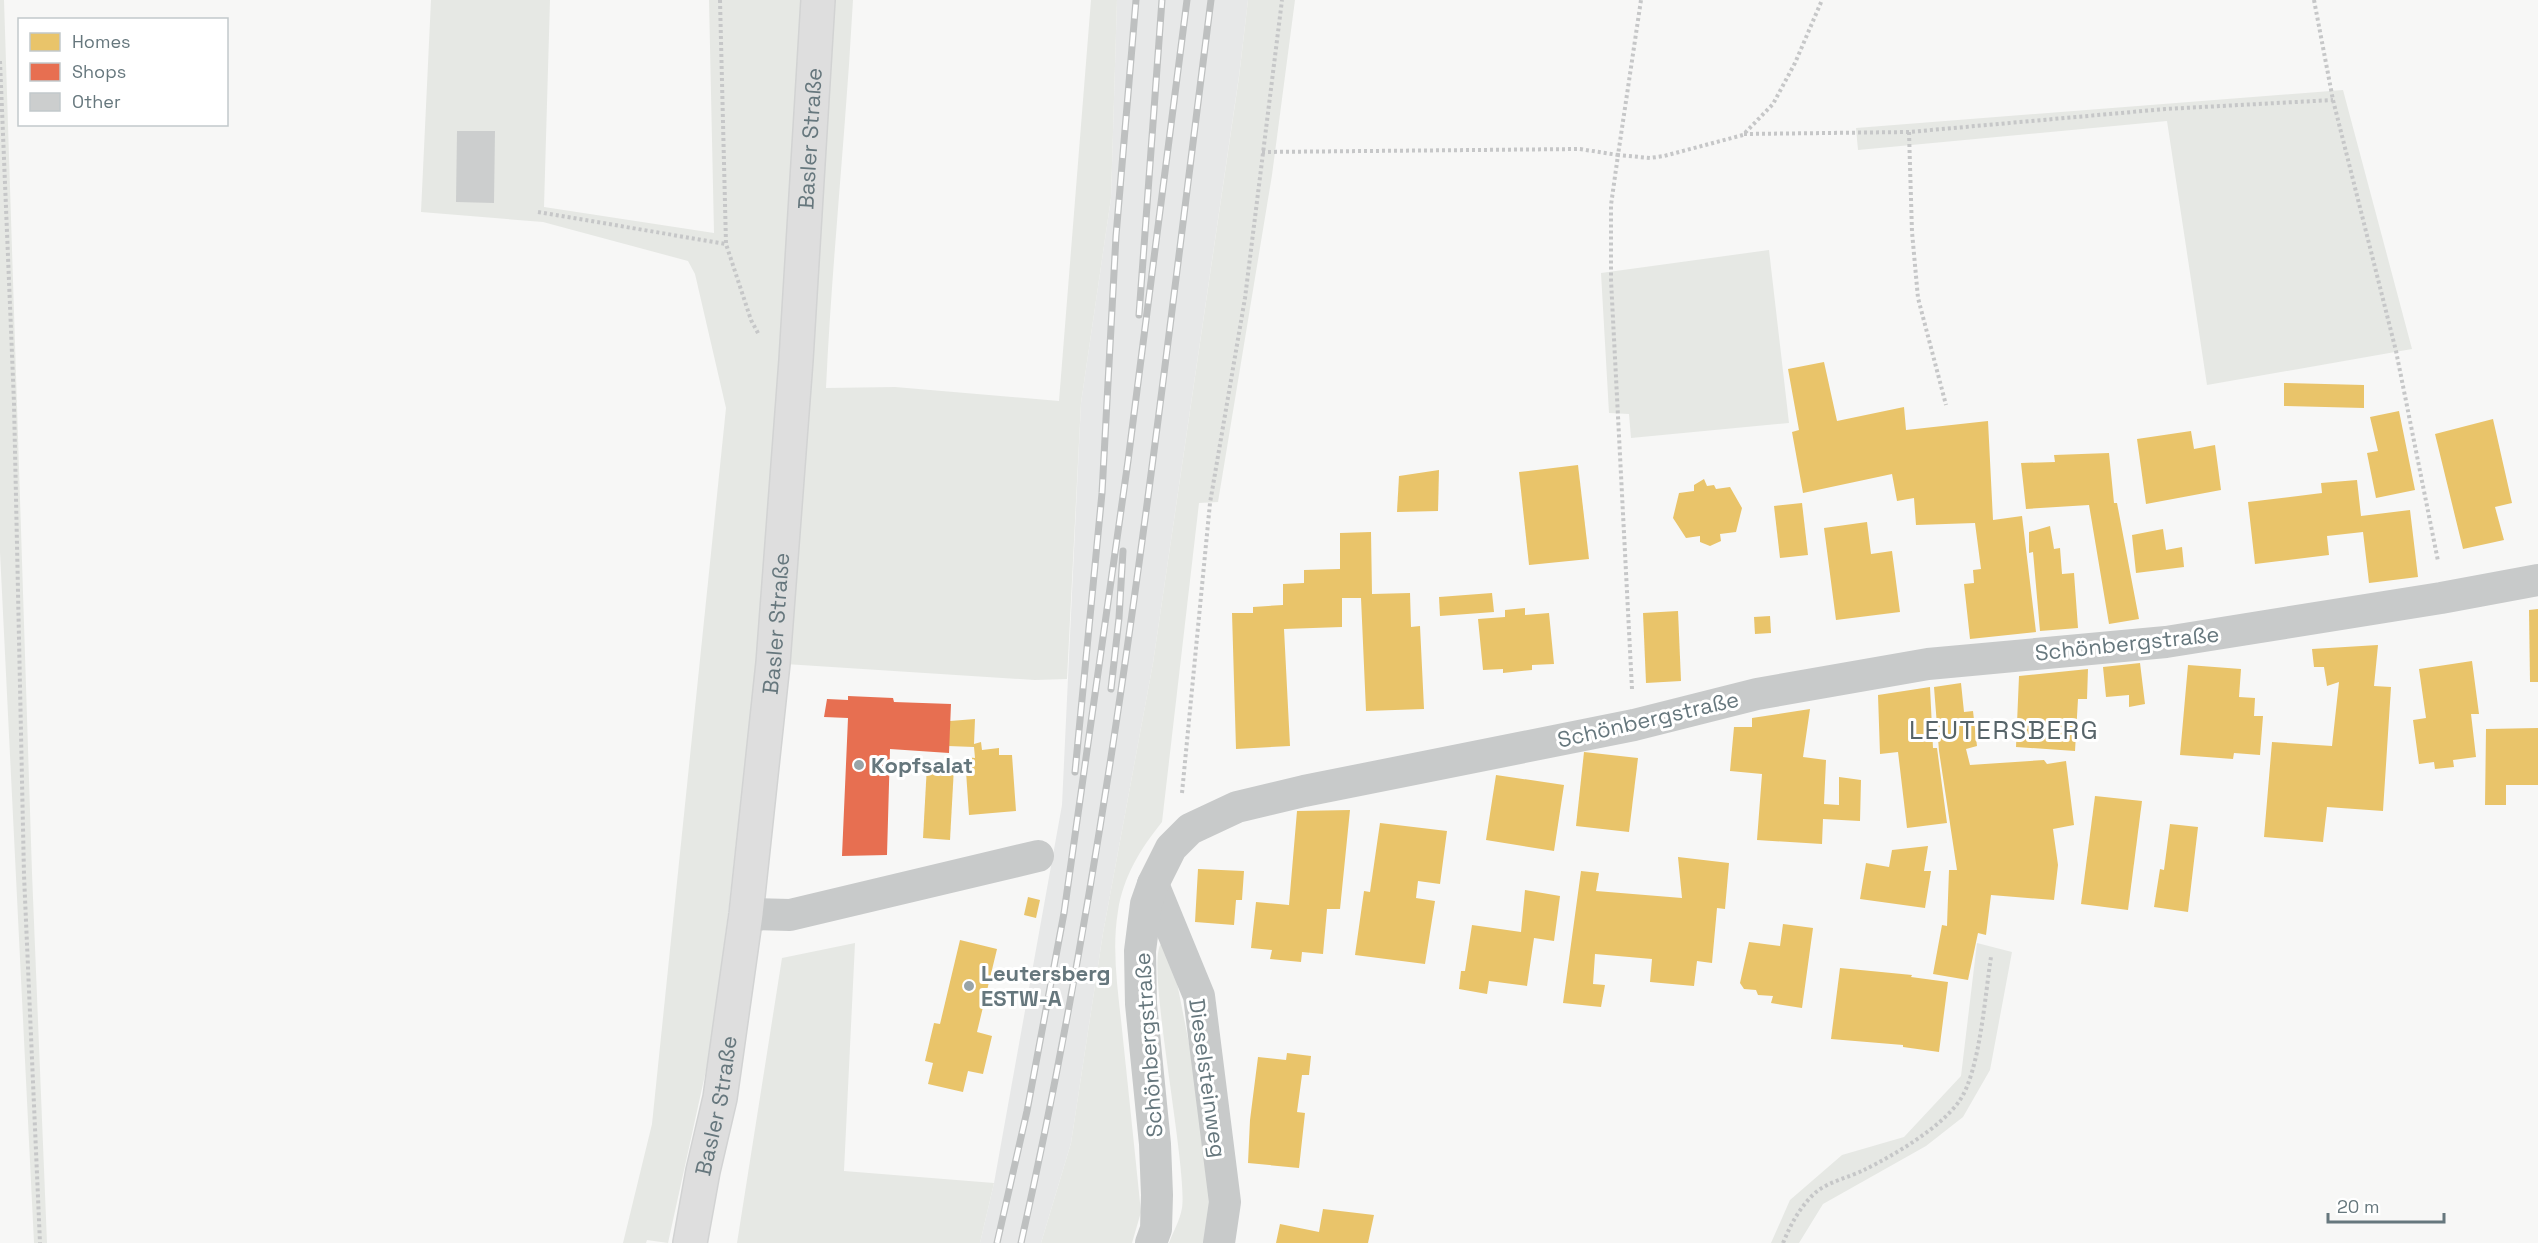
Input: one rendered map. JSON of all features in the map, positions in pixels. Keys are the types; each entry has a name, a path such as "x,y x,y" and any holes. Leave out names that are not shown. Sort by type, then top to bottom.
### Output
{"street":[{"name":"Basler Straße","path":"690,1243 703,1171 720,1098 746,914 773,663 796,360 818,0"},
{"name":"Schönbergstraße","path":"1151,1243 1156,1229 1157,1195 1155,1144 1141,1005 1140,951 1146,904 1154,884 1171,848 1190,829 1237,807 1304,791 1634,725 1757,694 1928,664 2166,642 2441,598 2538,580"},
{"path":"746,914 790,915 1038,856"},
{"name":"Dieselsteinweg","path":"1154,884 1199,996 1225,1202 1220,1243"}],"path":[{"path":"720,0 726,244 751,320"},
{"path":"1190,829 1181,789 1210,502 1245,298 1282,0"},
{"path":"1634,725 1611,280 1611,205 1641,0"},
{"path":"1743,135 1773,104 1795,63 1822,0"},
{"path":"2314,0 2333,100 2396,351 2434,533"},
{"path":"0,61 14,403 24,875 40,1243"},
{"path":"1262,152 1580,149 1650,158 1743,135 1909,132 2165,110 2333,100"},
{"path":"1909,132 1912,232 1918,298 1946,405"},
{"path":"538,212 726,244"},
{"path":"1783,1243 1793,1218 1816,1191 1864,1170 1899,1151 1941,1120 1959,1101 1972,1077 1991,957"}],"shaded area":[{"path":"0,0 4,0 32,873 47,1243 34,1243 0,552"},
{"path":"431,0 550,0 544,207 714,233 709,0 853,0 826,388 895,387 1059,401 1091,0 1117,0 1111,198 1081,403 1067,679 1035,680 756,662 710,1052 668,1243 647,1240 646,1243 623,1243 652,1124 726,408 695,274 688,261 543,222 421,212"},
{"path":"1117,0 1248,0 1239,76 1153,663 1103,933 1071,1143 1041,1243 980,1243 994,1183 1062,805 1081,403 1111,198"},
{"path":"1248,0 1295,0 1272,175 1218,502 1199,503 1162,822 1140,853 1124,886 1116,927 1116,975 1141,1212 1132,1243 1041,1243 1071,1143 1103,933 1153,663 1239,77"},
{"path":"2343,90 2412,349 2207,385 2167,121 1858,150 1856,128"},
{"path":"1769,250 1789,423 1631,438 1629,414 1609,413 1601,273"},
{"path":"855,943 844,1171 994,1183 980,1243 737,1243 782,958"},
{"path":"1977,943 2012,952 1990,1070 1963,1117 1926,1146 1823,1204 1799,1243 1771,1243 1790,1200 1842,1155 1904,1137 1961,1076"},
{"path":"1161,944 1171,952 1216,1181 1212,1243 1169,1243 1182,1208 1182,1186 1158,987 1158,959"}],"building: Homes":[{"path":"1824,362 1837,421 1904,407 1906,430 1988,421 1993,520 2022,516 2036,632 1970,639 1964,584 1974,583 1973,570 1981,569 1975,523 1916,525 1914,498 1897,501 1892,474 1803,493 1792,432 1799,430 1788,369"},
{"path":"2284,383 2364,385 2364,408 2284,406"},
{"path":"2399,411 2415,490 2376,498 2367,453 2378,451 2370,417"},
{"path":"2493,419 2512,503 2495,507 2504,540 2463,549 2435,434"},
{"path":"2191,431 2194,449 2215,445 2221,490 2146,504 2137,439"},
{"path":"2109,453 2114,503 2117,503 2139,619 2109,624 2089,505 2026,509 2021,463 2055,462 2054,455"},
{"path":"1578,465 1589,559 1529,565 1519,472"},
{"path":"1439,470 1438,511 1397,512 1399,476"},
{"path":"1704,479 1707,486 1714,485 1716,489 1730,487 1742,508 1736,532 1720,534 1721,541 1710,546 1700,542 1700,536 1686,538 1673,518 1679,493 1694,491 1694,485"},
{"path":"2357,480 2361,516 2410,510 2418,577 2369,583 2363,532 2327,536 2329,555 2255,564 2248,502 2322,493 2321,483"},
{"path":"1802,503 1808,555 1780,558 1774,506"},
{"path":"1867,522 1871,554 1892,551 1900,612 1836,620 1824,528"},
{"path":"2050,526 2054,549 2060,548 2062,574 2074,573 2078,628 2040,631 2033,552 2029,553 2029,532"},
{"path":"2163,529 2166,550 2182,547 2184,567 2136,573 2132,535"},
{"path":"1371,532 1372,594 1410,593 1411,627 1420,626 1424,709 1366,711 1361,598 1342,598 1342,627 1284,629 1290,746 1236,749 1232,613 1253,613 1253,607 1283,605 1283,584 1304,583 1304,570 1340,569 1340,533"},
{"path":"1492,593 1494,612 1440,616 1439,597"},
{"path":"1525,608 1525,615 1549,613 1554,664 1532,665 1532,670 1503,673 1503,669 1483,670 1478,619 1505,617 1505,610"},
{"path":"2538,609 2538,682 2530,682 2529,610"},
{"path":"1678,611 1681,681 1646,683 1643,613"},
{"path":"1770,616 1771,633 1755,634 1754,617"},
{"path":"2378,645 2374,686 2391,687 2383,811 2327,807 2323,842 2264,837 2272,742 2332,746 2339,682 2327,686 2324,667 2314,667 2312,649"},
{"path":"2472,661 2479,714 2471,714 2476,757 2453,760 2454,767 2435,769 2434,762 2419,764 2413,720 2426,718 2419,669"},
{"path":"2140,663 2145,704 2129,707 2129,695 2106,697 2103,667"},
{"path":"2188,665 2241,669 2239,697 2255,698 2254,716 2263,716 2260,755 2234,753 2233,759 2180,755"},
{"path":"2088,669 2087,699 2078,699 2075,751 2016,747 2019,676"},
{"path":"1961,683 1964,712 1973,711 1977,746 1966,749 1970,765 2044,760 2047,764 2066,761 2074,825 2053,829 2058,865 2054,900 1991,895 1986,935 1978,933 1968,980 1933,974 1942,925 1947,926 1949,870 1957,870 1939,751 1934,687"},
{"path":"1930,687 1933,748 1937,748 1947,823 1907,828 1898,752 1880,754 1878,695"},
{"path":"1810,709 1803,757 1826,760 1824,804 1839,805 1839,777 1861,780 1860,821 1823,819 1822,844 1757,840 1762,774 1730,771 1734,727 1752,727 1752,718"},
{"path":"975,719 974,744 981,742 982,750 999,748 999,755 1012,755 1016,811 969,815 965,757 975,758 974,747 948,746 950,721"},
{"path":"2538,728 2538,785 2506,785 2506,805 2485,805 2486,729"},
{"path":"1584,752 1638,758 1629,832 1576,826"},
{"path":"927,765 954,767 950,840 923,838"},
{"path":"1496,775 1564,785 1554,851 1486,840"},
{"path":"2095,796 2142,801 2128,910 2081,904"},
{"path":"1350,810 1340,909 1327,909 1323,954 1302,952 1301,962 1270,959 1272,950 1251,948 1256,902 1289,905 1297,811"},
{"path":"1380,823 1447,831 1440,884 1418,881 1416,898 1435,901 1425,964 1355,955 1364,891 1370,892"},
{"path":"2170,824 2198,827 2188,912 2154,907 2160,869 2164,870"},
{"path":"1928,846 1924,871 1931,871 1925,908 1860,899 1866,863 1889,867 1892,850"},
{"path":"1678,857 1729,863 1725,909 1717,908 1712,963 1697,961 1694,986 1650,982 1652,959 1595,954 1593,984 1605,985 1601,1007 1563,1003 1581,871 1599,873 1596,891 1682,898"},
{"path":"1198,869 1244,871 1242,900 1236,900 1234,925 1195,922"},
{"path":"1525,890 1560,896 1554,941 1534,938 1527,986 1489,981 1487,994 1459,989 1461,971 1465,971 1472,925 1521,932"},
{"path":"1028,897 1040,900 1036,918 1024,915"},
{"path":"1783,924 1813,928 1802,1008 1771,1003 1773,996 1758,995 1756,990 1744,989 1740,983 1749,942 1780,946"},
{"name":"Leutersberg ESTW-A","path":"960,940 997,949 977,1032 992,1036 983,1074 968,1071 963,1092 928,1084 933,1063 925,1061 934,1023 940,1024"},
{"path":"1840,968 1912,975 1911,977 1948,982 1939,1052 1903,1047 1903,1045 1831,1039"},
{"path":"1287,1053 1311,1056 1309,1075 1302,1075 1297,1112 1305,1113 1299,1168 1248,1163 1250,1120 1258,1057 1286,1060"},
{"path":"1323,1209 1374,1215 1368,1243 1276,1243 1280,1224 1319,1232"}],"building: Shops":[{"path":"848,696 893,698 894,702 951,704 949,753 890,749 887,855 842,856 848,718 824,717 827,699 848,700"}],"building: Other":[{"path":"457,131 495,131 494,203 456,202"}],"railway":[{"path":"1075,772 1102,493 1116,236 1136,0"},
{"path":"1139,315 1162,0"},
{"path":"997,1243 1027,1111 1064,913 1128,461 1187,0"},
{"path":"1021,1243 1082,935 1108,779 1152,468 1211,0"},
{"path":"1111,689 1119,618 1123,551"}],"place":[{"name":"Kopfsalat","path":"859,765"},
{"name":"Leutersberg ESTW-A","path":"969,986"}],"district":[{"name":"LEUTERSBERG","path":"2004,730"}]}
